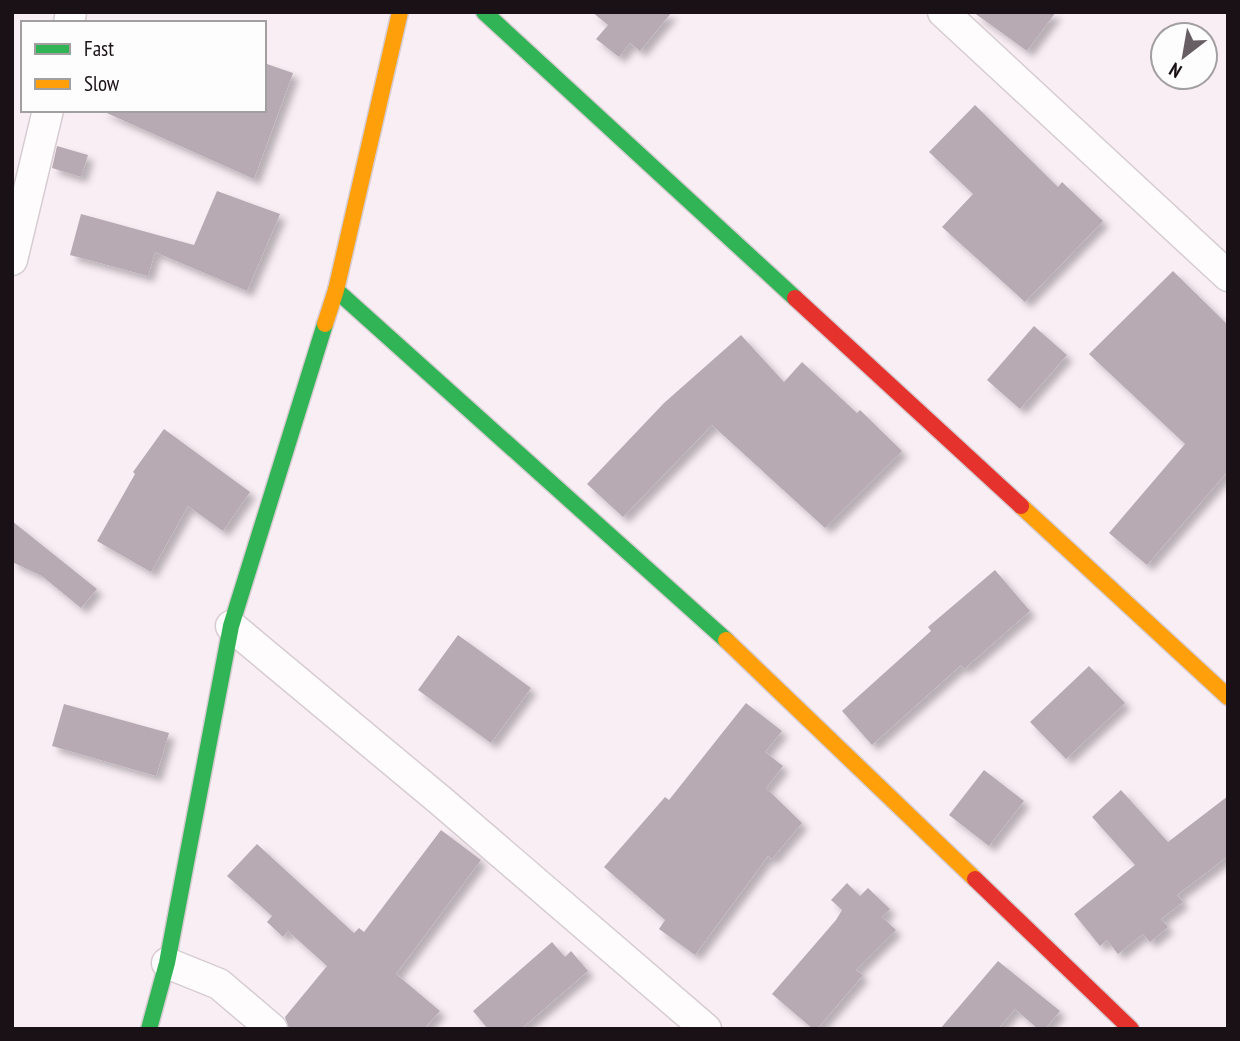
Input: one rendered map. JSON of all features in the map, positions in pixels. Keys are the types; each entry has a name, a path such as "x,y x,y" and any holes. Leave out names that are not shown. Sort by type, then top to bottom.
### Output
{"street":[{"path":"149,1029 167,963 230,626 336,290 400,12"},
{"path":"484,12 1228,697"},
{"path":"943,12 1228,276"},
{"path":"12,260 48,112"},
{"path":"336,290 697,612 1131,1029"},
{"path":"230,626 441,801 706,1029"},
{"path":"167,963 219,984 272,1029"}],"building":[{"path":"592,12 672,12 640,51 630,43 619,57 596,39 608,25"},
{"path":"973,12 1056,12 1027,51"},
{"path":"266,64 293,73 254,179 104,112 266,112"},
{"path":"975,105 1058,187 1062,182 1103,221 1025,302 942,227 973,194 929,152"},
{"path":"57,146 88,155 81,177 52,168"},
{"path":"217,191 280,214 247,291 155,252 148,276 70,255 81,214 194,245"},
{"path":"1173,271 1228,325 1228,471 1147,565 1109,533 1185,444 1089,354"},
{"path":"1034,326 1067,355 1020,409 987,380"},
{"path":"741,335 784,382 802,362 857,413 860,410 902,451 825,528 712,425 623,517 587,484 664,403"},
{"path":"164,429 250,492 223,531 188,506 151,572 97,541 135,474 133,472"},
{"path":"12,521 97,589 81,608 42,576 12,562"},
{"path":"995,570 1030,611 964,669 961,665 872,745 842,711 931,631 928,627"},
{"path":"458,635 531,688 491,743 418,690"},
{"path":"1089,666 1125,703 1066,759 1030,722"},
{"path":"746,703 782,731 765,752 783,766 766,788 802,823 772,859 768,856 695,955 659,929 665,920 604,867 665,797 669,800"},
{"path":"64,704 169,733 156,776 52,746"},
{"path":"984,770 1024,801 989,846 949,815"},
{"path":"1121,790 1168,842 1228,796 1228,856 1177,895 1183,902 1161,919 1168,927 1150,942 1143,934 1118,954 1107,940 1100,946 1074,914 1135,865 1092,817"},
{"path":"441,830 481,860 396,974 440,1011 424,1029 289,1029 285,1017 327,966 288,931 283,937 267,922 272,916 227,876 257,844 354,933 359,928 364,932"},
{"path":"847,883 860,896 868,888 890,909 882,917 896,930 856,970 863,975 817,1029 813,1029 772,994 836,920 842,910 831,900"},
{"path":"552,942 565,957 571,951 588,971 521,1029 488,1029 473,1011"},
{"path":"998,961 1060,1011 1045,1029 1038,1029 1015,1009 998,1029 940,1029"}],"traffic: fast":[{"path":"484,12 795,298"},
{"path":"336,290 726,640"},
{"path":"149,1029 167,963 231,626 325,324"}],"traffic: slow":[{"path":"325,324 336,290 400,12"},
{"path":"1021,506 1228,697"},
{"path":"726,640 975,879"}],"traffic: jam":[{"path":"795,298 1021,506"},
{"path":"975,879 1131,1029"}]}
